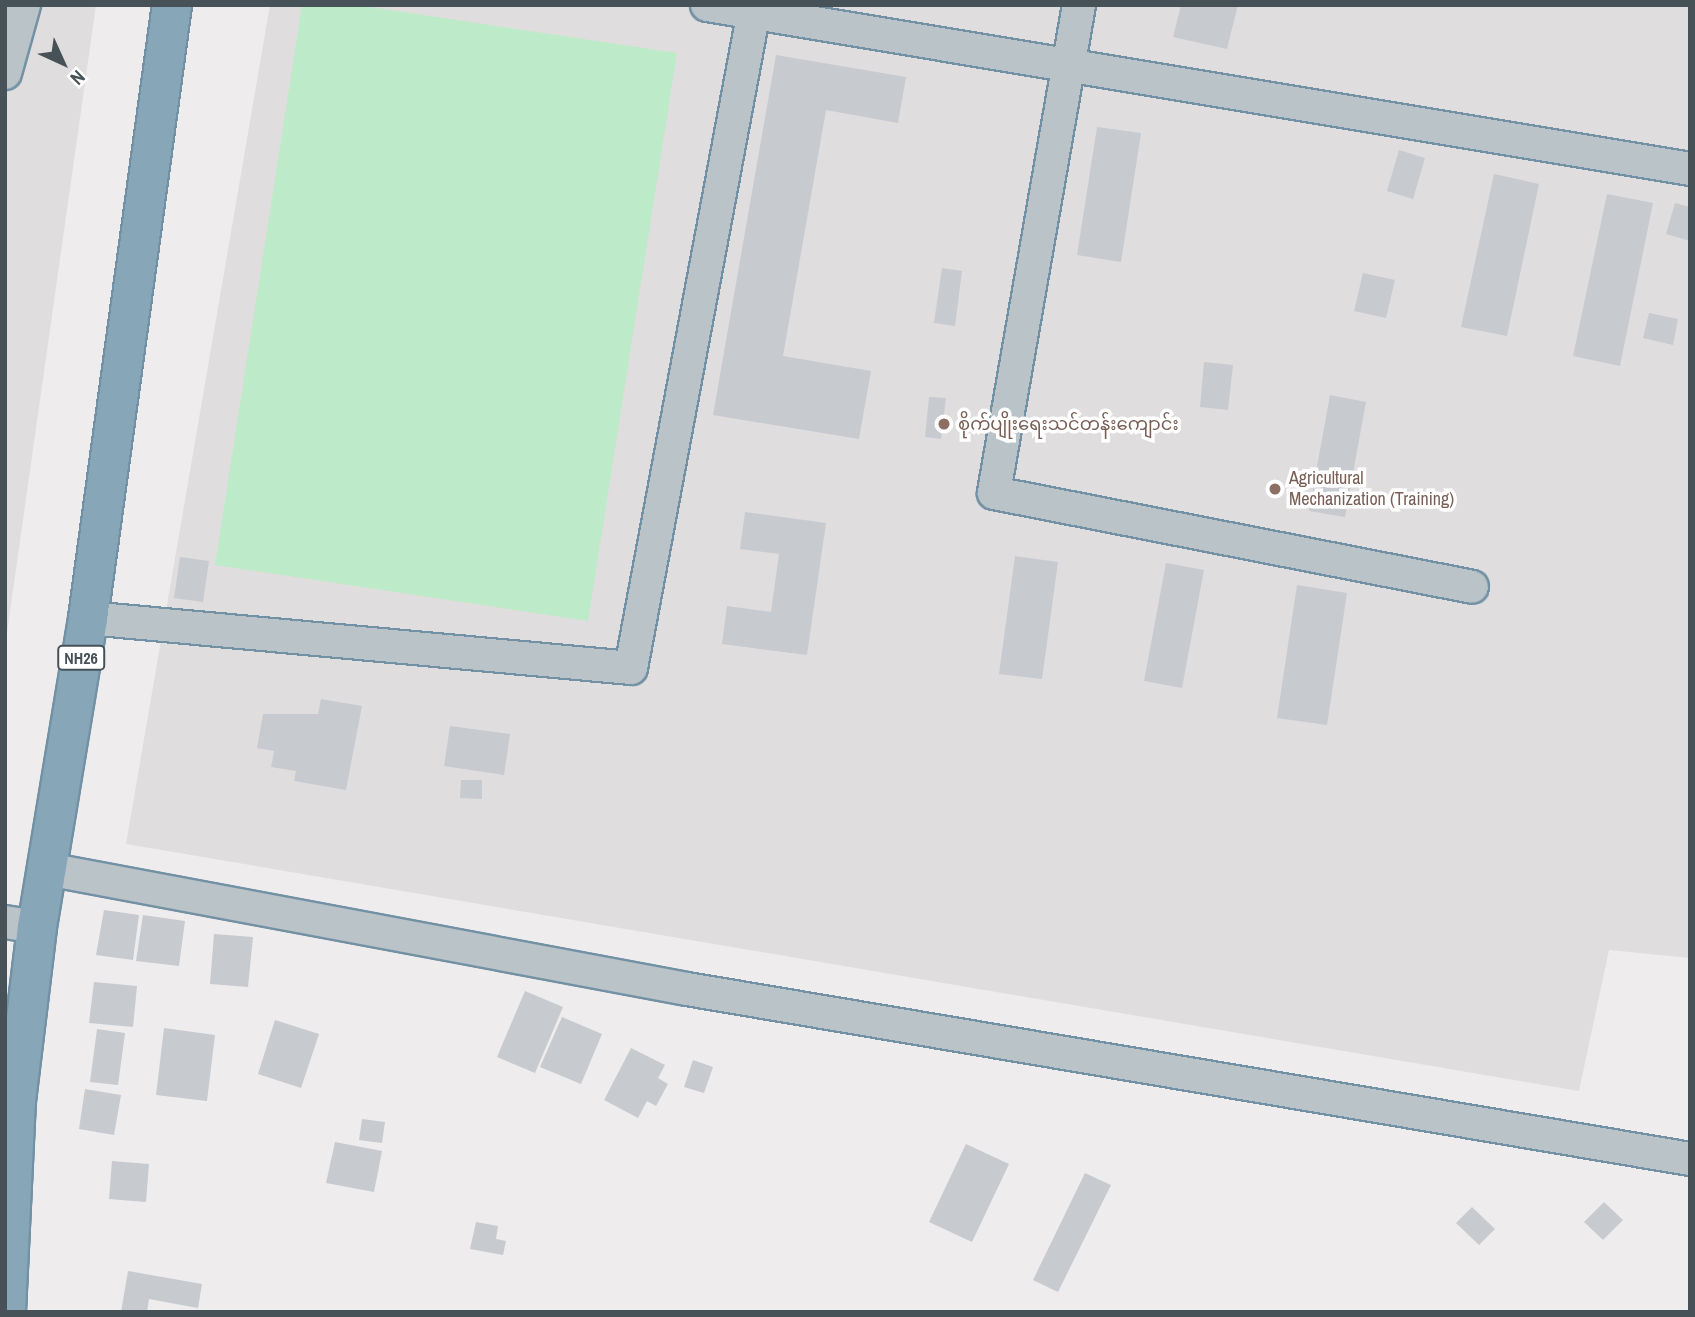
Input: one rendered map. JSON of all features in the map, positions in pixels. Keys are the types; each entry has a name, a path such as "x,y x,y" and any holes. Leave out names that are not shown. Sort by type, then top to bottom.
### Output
{"highway":[{"name":"NH26","path":"6,1312 21,924 47,869 88,618 172,5"}],"street":[{"path":"5,73 24,5"},
{"path":"707,5 1069,63 1690,169"},
{"path":"1079,5 994,493 1472,586"},
{"path":"88,618 631,668 754,11"},
{"path":"47,869 714,994 1690,1159"}],"shaded area":[{"path":"5,5 96,5 5,647"},
{"name":"စိုက်ပျိုးရေးသင်တန်းကျောင်း","path":"270,5 1690,5 1690,958 1609,950 1579,1091 126,844"}],"green space":[{"path":"302,5 357,5 677,53 588,621 215,565"}],"building":[{"path":"1181,5 1238,5 1227,49 1173,37"},
{"path":"776,55 906,77 898,123 826,110 783,356 871,371 859,439 713,415"},
{"path":"1097,127 1141,133 1121,262 1077,255"},
{"path":"1399,150 1425,158 1413,199 1387,191"},
{"path":"1494,174 1539,184 1507,336 1461,327"},
{"path":"1607,194 1653,203 1620,366 1573,356"},
{"path":"1675,203 1690,207 1690,241 1666,234"},
{"path":"942,268 962,271 955,326 934,323"},
{"path":"1363,273 1395,280 1386,318 1354,311"},
{"path":"1649,313 1678,319 1673,345 1643,338"},
{"path":"1204,362 1233,365 1228,410 1200,407"},
{"path":"1330,395 1366,402 1345,517 1309,511"},
{"path":"929,397 946,398 941,439 925,437"},
{"path":"745,512 826,523 807,655 722,644 727,606 771,612 779,554 740,549"},
{"path":"1015,556 1058,562 1042,679 999,674"},
{"path":"180,557 209,561 203,602 174,598"},
{"path":"1166,563 1204,570 1182,688 1144,681"},
{"path":"1297,585 1347,593 1327,725 1277,718"},
{"path":"321,699 362,706 346,790 294,781 296,771 271,767 274,751 257,748 263,714 318,714"},
{"path":"450,726 510,734 504,775 444,766"},
{"path":"461,780 482,780 482,799 460,798"},
{"path":"104,910 139,915 133,960 96,955"},
{"path":"143,915 185,921 179,966 136,961"},
{"path":"214,934 253,937 248,987 210,984"},
{"path":"94,982 137,986 133,1027 89,1023"},
{"path":"525,991 563,1007 535,1073 497,1057"},
{"path":"562,1017 602,1034 581,1084 540,1067"},
{"path":"275,1020 319,1034 301,1088 258,1074"},
{"path":"164,1028 215,1035 207,1101 156,1095"},
{"path":"97,1029 125,1033 118,1085 90,1082"},
{"path":"631,1048 665,1065 658,1078 668,1084 656,1106 647,1101 638,1118 604,1100"},
{"path":"693,1060 713,1067 704,1093 684,1087"},
{"path":"85,1089 121,1095 114,1135 79,1129"},
{"path":"362,1119 385,1122 382,1143 359,1140"},
{"path":"335,1142 382,1151 374,1192 326,1183"},
{"path":"966,1144 1009,1164 972,1242 929,1222"},
{"path":"112,1161 149,1164 146,1202 109,1199"},
{"path":"1085,1173 1111,1185 1058,1292 1033,1280"},
{"path":"1604,1202 1623,1220 1603,1240 1584,1222"},
{"path":"1472,1207 1495,1229 1479,1245 1456,1223"},
{"path":"476,1222 498,1226 496,1239 506,1241 503,1255 470,1249"},
{"path":"128,1271 202,1284 198,1308 149,1299 147,1312 121,1312"}],"place":[{"name":"စိုက်ပျိုးရေးသင်တန်းကျောင်း","path":"944,424"},
{"name":"Agricultural Mechanization (Training)","path":"1275,489"}]}
